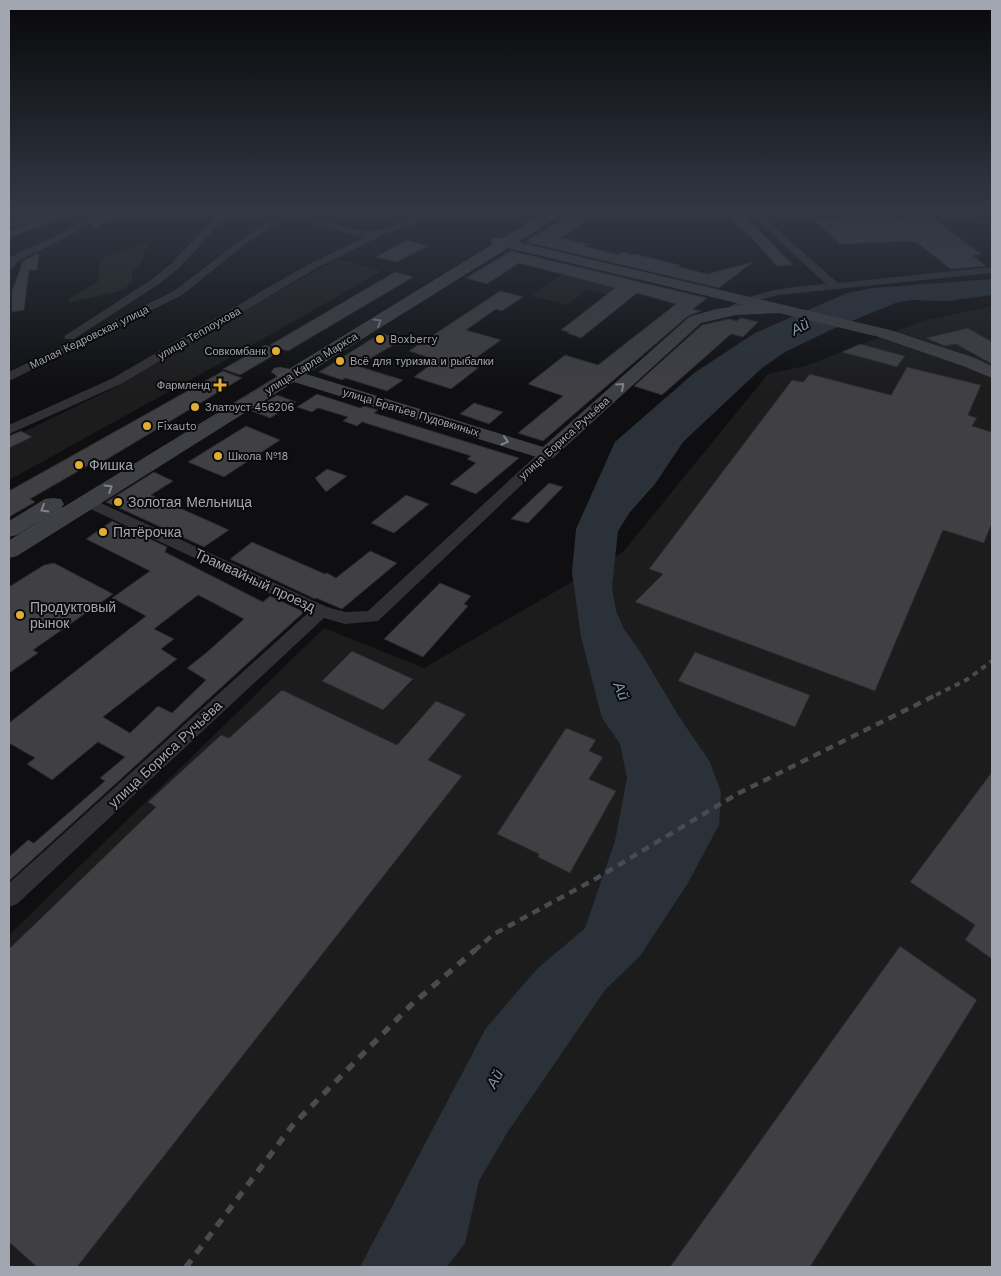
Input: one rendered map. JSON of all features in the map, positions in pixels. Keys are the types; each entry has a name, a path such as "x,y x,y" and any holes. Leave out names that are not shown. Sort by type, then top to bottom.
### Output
{"street":[{"path":"9,376 155,282 169,271"},
{"name":"Малая Кедровская улица","path":"9,376 178,293 209,271"},
{"name":"улица Теплоухова","path":"9,430 117,381 304,271"},
{"name":"улица Карла Маркса","path":"9,530 283,372 451,271"},
{"path":"621,271 884,333 969,362 992,373"},
{"path":"818,271 835,286"},
{"path":"734,309 748,300 778,292 987,271"},
{"path":"695,320 722,294"},
{"name":"улица Бориса Ручьёва","path":"372,617 546,454 695,320 714,313 734,309 783,309"},
{"name":"улица Карла Маркса","path":"9,551 88,502 283,372"},
{"name":"улица Братьев Пудовкиных","path":"283,372 546,454"},
{"name":"Трамвайный проезд","path":"88,502 321,611 345,618 372,617"},
{"name":"улица Бориса Ручьёва","path":"9,897 321,611"}],"shaded area":[{"path":"99,271 132,271 132,282 124,289 68,303 70,298 99,281"},
{"path":"317,271 382,271 9,480 9,439 116,387 251,306"},
{"path":"566,271 598,271 635,279 615,296 587,290 567,305 532,296"},
{"path":"992,306 992,1267 9,1267 9,935 324,628 424,668 623,552 768,374 805,366 922,321"}],"water":[{"name":"Ай","path":"992,279 992,295 947,301 913,300 898,302 837,327 785,352 762,368 683,442 655,484 630,512 618,531 612,587 616,611 624,629 710,762 721,792 719,825 688,883 640,956 605,990 507,1133 479,1181 465,1243 447,1267 360,1267 486,1028 537,969 585,928 615,841 627,778 620,744 602,718 581,637 572,572 576,529 615,442 694,373 755,333 847,293 873,288"}],"building":[{"path":"19,271 29,271 24,310 12,312 12,291"},
{"path":"478,271 508,271 487,284 466,278"},
{"path":"548,271 593,271 707,298 693,309 701,311 688,316 543,441 518,433 563,396 528,384 565,355 598,365 676,304 637,293 581,338 561,330 615,288"},
{"path":"645,271 694,271 707,274 720,271 742,271 719,288"},
{"path":"395,272 413,277 288,351 270,345"},
{"path":"500,291 523,297 502,311 496,309 466,330 501,340 467,364 478,368 451,389 414,377 437,360 409,351"},
{"path":"741,318 758,322 743,337 731,334 662,395 634,386 702,325 729,319 737,321"},
{"path":"968,328 992,342 992,364 956,344 945,346 926,338"},
{"path":"381,333 402,340 357,366 403,380 387,391 345,378 342,380 319,372"},
{"path":"860,344 905,356 897,367 842,352"},
{"path":"265,345 281,351 240,375 223,369"},
{"path":"907,367 981,385 968,415 977,418 972,426 992,432 992,523 984,543 943,530 875,691 635,602 663,574 649,569 792,380 803,382 810,374 891,395"},
{"path":"223,371 242,378 99,464 94,462 30,499 35,502 9,517 9,491"},
{"path":"317,394 360,408 364,406 378,410 374,413 519,458 476,494 450,484 476,463 467,459 471,456 362,422 357,426 343,421 348,417 318,408 312,412 297,407"},
{"path":"277,395 296,402 270,418 252,411"},
{"path":"474,403 503,412 489,424 460,414"},
{"name":"Школа №18","path":"246,426 280,440 224,477 188,462"},
{"path":"21,431 32,437 9,448 9,436"},
{"path":"327,469 347,476 326,492 315,478"},
{"path":"154,472 173,481 151,495 229,530 204,547 106,502"},
{"path":"549,483 563,487 528,523 511,519"},
{"path":"406,495 429,504 394,533 371,523"},
{"path":"112,521 167,547 165,552 263,602 270,596 304,612 9,881 9,857 28,840 34,843 105,781 100,778 125,757 98,742 52,780 27,764 35,758 9,743 9,723 146,616 112,598 150,571 86,539","holes":["198,595 244,619 187,668 206,680 172,713 158,706 130,733 103,717 177,659 161,649 174,639 154,629"]},
{"path":"252,542 336,578 370,551 397,563 342,609 315,599 230,559"},
{"path":"54,563 113,594 33,650 38,653 9,673 9,587 44,565"},
{"path":"440,583 471,596 464,604 468,606 423,657 384,639"},
{"path":"352,651 413,679 383,710 322,681"},
{"path":"695,652 810,695 795,727 678,681"},
{"path":"282,690 397,745 436,701 466,714 428,760 462,776 77,1267 37,1267 9,1242 9,949 156,807 148,802 221,735 229,738"},
{"path":"566,728 596,740 589,751 603,757 589,779 616,791 570,873 538,857 539,854 497,834"},
{"path":"992,772 992,959 965,940 975,925 910,882"},
{"path":"900,946 977,1000 810,1267 670,1267"}],"tram line":[{"path":"9,541 451,271"}],"railway":[{"path":"938,694 968,679 992,661"},
{"path":"474,951 494,934 597,878 737,794 938,694"},
{"path":"186,1267 292,1126 410,1006 475,950"}],"place":[{"name":"Boxberry","path":"380,339"},
{"name":"Совкомбанк","path":"276,351"},
{"name":"Всё для туризма и рыбалки","path":"340,361"},
{"name":"Фармленд","path":"220,385"},
{"name":"Златоуст 456206","path":"195,407"},
{"name":"Fixauto","path":"147,426"},
{"name":"Школа №18","path":"218,456"},
{"name":"Фишка","path":"79,465"},
{"name":"Золотая Мельница","path":"118,502"},
{"name":"Пятёрочка","path":"103,532"},
{"name":"Продуктовый рынок","path":"20,615"}]}
